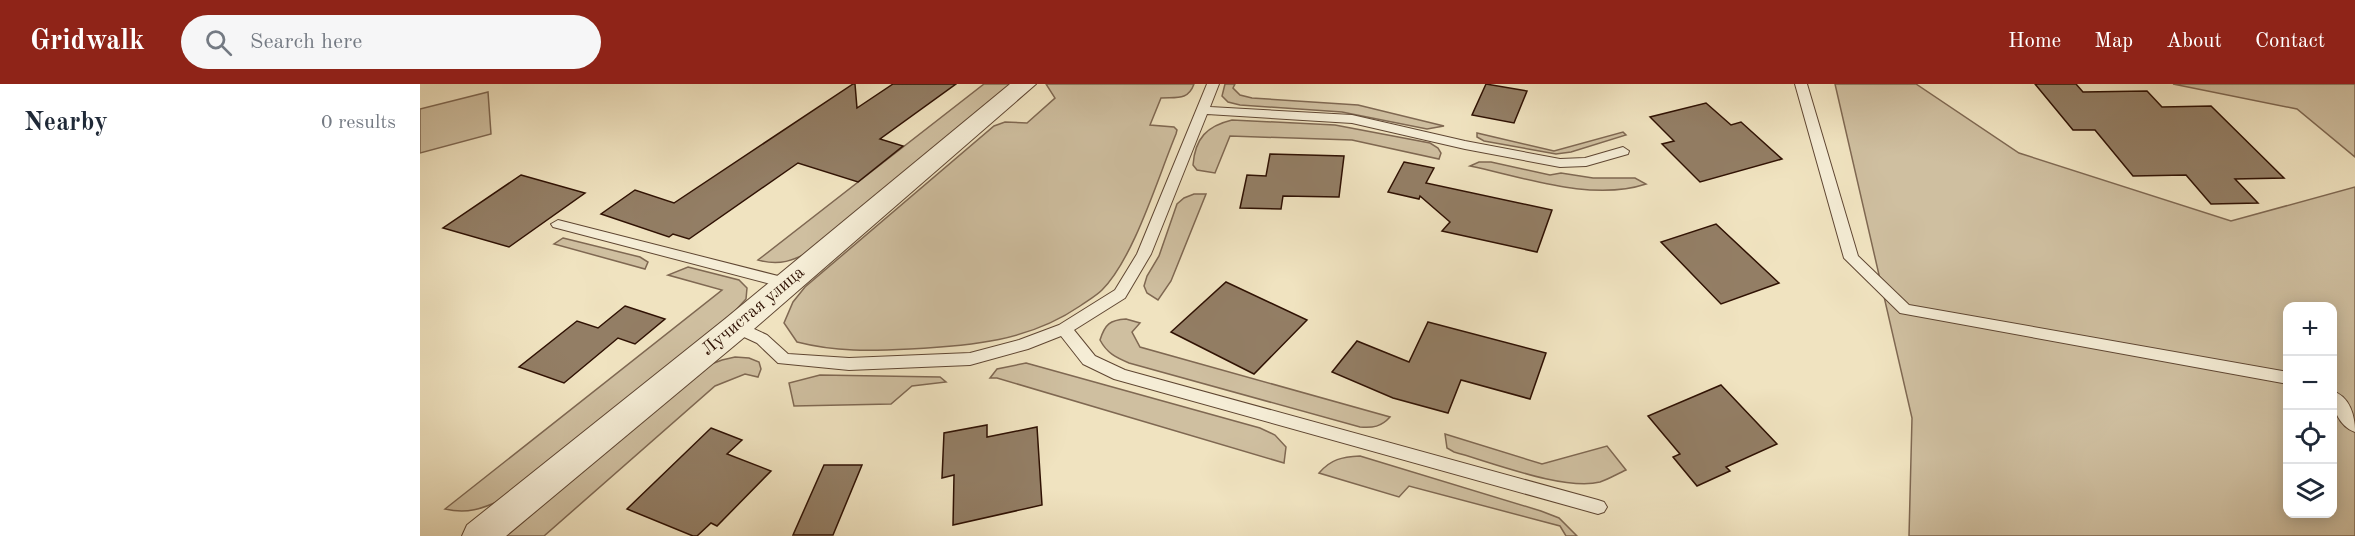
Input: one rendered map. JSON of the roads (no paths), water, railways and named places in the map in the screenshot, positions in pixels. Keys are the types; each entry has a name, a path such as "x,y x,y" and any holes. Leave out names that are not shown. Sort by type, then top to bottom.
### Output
{"street":[{"name":"Лучистая улица","path":"480,536 736,327 1024,84"}],"lane":[{"path":"736,327 762,339 784,359 849,363 970,359 1023,345 1064,329 1120,294 1144,254 1213,84"},
{"path":"1801,84 1851,258 1905,309 2283,377"},
{"path":"1203,110 1352,119 1465,145 1560,163 1586,162 1623,151"},
{"path":"558,224 786,283"},
{"path":"1064,329 1089,360 1120,375 1598,507"},
{"path":"2337,403 2355,425"}]}
